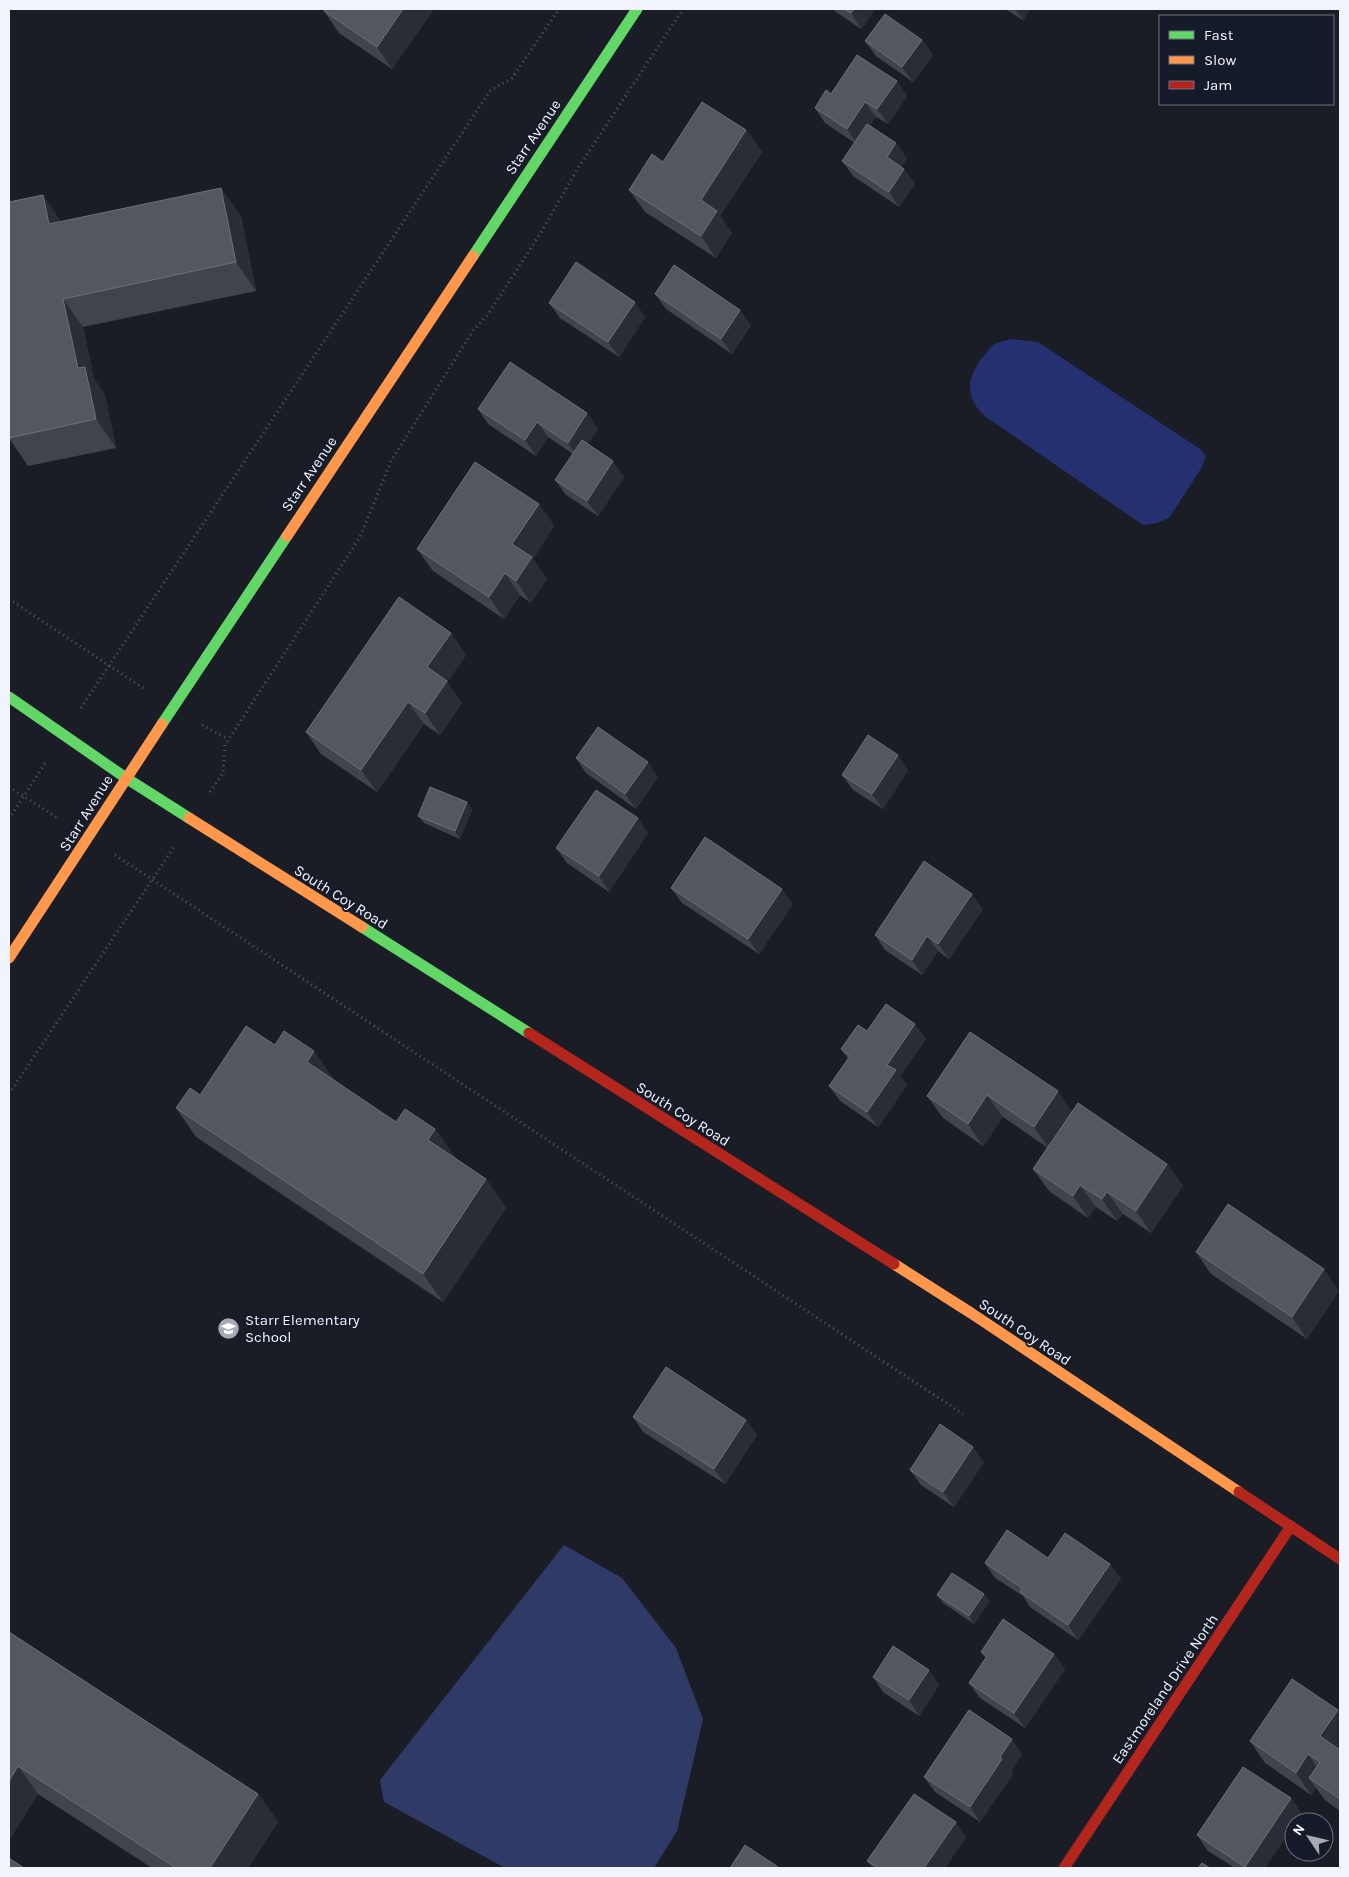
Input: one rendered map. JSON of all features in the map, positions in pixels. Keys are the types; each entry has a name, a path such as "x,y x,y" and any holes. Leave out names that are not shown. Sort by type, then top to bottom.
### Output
{"street":[{"name":"Starr Avenue","path":"9,958 172,708 637,9"},
{"name":"South Coy Road","path":"9,696 126,778 971,1313 1340,1559"},
{"name":"Eastmoreland Drive North","path":"1064,1868 1291,1526"}],"path":[{"path":"9,818 108,664 490,91 512,78 559,9"},
{"path":"9,1094 223,773 225,745 228,739 360,537 391,461 472,332 490,313 540,234 578,168 683,9"},
{"path":"9,599 172,708 228,739"},
{"path":"9,787 153,878 963,1414"}],"shaded area":[{"path":"1011,339 1038,342 1200,449 1206,456 1202,467 1169,518 1157,523 1143,525 986,417 979,410 971,396 970,389 973,374 991,347"},
{"path":"564,1545 622,1578 676,1648 703,1719 677,1831 654,1868 505,1868 384,1802 380,1780"}],"building":[{"path":"325,9 403,9 377,47 324,11"},
{"path":"844,9 854,9 851,13"},
{"path":"885,14 922,40 902,67 865,41"},
{"path":"857,55 897,81 877,109 865,102 847,129 815,108 826,90 831,94"},
{"path":"702,102 746,130 701,200 717,211 701,236 629,190 652,154 663,162"},
{"path":"867,124 896,143 887,157 904,169 889,192 842,161"},
{"path":"221,188 236,262 63,299 78,368 85,367 96,419 9,438 9,202 43,195 49,224"},
{"path":"576,262 635,302 608,342 549,303"},
{"path":"674,265 740,310 721,339 655,294"},
{"path":"510,362 587,413 568,443 537,422 525,440 478,409"},
{"path":"582,440 613,461 587,501 555,480"},
{"path":"475,462 539,504 512,544 532,557 516,581 505,573 489,597 417,549"},
{"path":"399,597 451,633 427,667 447,681 425,713 408,702 361,770 306,732"},
{"path":"598,727 648,762 625,794 576,758"},
{"path":"868,735 898,755 872,794 842,775"},
{"path":"430,787 467,802 455,831 418,816"},
{"path":"596,790 638,818 599,876 556,848"},
{"path":"705,837 782,889 748,939 671,888"},
{"path":"924,861 972,894 938,944 927,936 912,960 875,935"},
{"path":"886,1004 915,1024 887,1065 896,1070 867,1112 829,1086 850,1056 841,1049 858,1025 867,1031"},
{"path":"246,1026 275,1045 284,1031 314,1051 307,1062 396,1122 405,1109 435,1129 428,1140 486,1179 423,1274 176,1108 190,1088 200,1095"},
{"path":"970,1032 1058,1091 1034,1127 987,1095 968,1124 927,1096"},
{"path":"1078,1103 1167,1164 1136,1211 1107,1192 1102,1199 1080,1185 1073,1196 1033,1169"},
{"path":"1228,1204 1324,1269 1292,1317 1196,1252"},
{"path":"666,1367 746,1420 714,1469 633,1417"},
{"path":"940,1424 973,1447 943,1492 910,1470"},
{"path":"1007,1530 1048,1558 1065,1533 1110,1564 1068,1625 1020,1592 1022,1588 985,1563"},
{"path":"952,1573 984,1594 969,1616 937,1595"},
{"path":"1003,1619 1054,1654 1014,1713 969,1683 987,1656 981,1652"},
{"path":"9,1632 258,1794 210,1868 176,1868 18,1766 9,1781"},
{"path":"893,1646 929,1670 909,1700 873,1677"},
{"path":"1292,1679 1338,1710 1320,1736 1340,1750 1340,1799 1309,1778 1320,1762 1308,1754 1296,1773 1250,1741"},
{"path":"969,1710 1012,1739 1000,1757 1002,1759 970,1807 924,1777"},
{"path":"1243,1767 1291,1798 1245,1867 1197,1835"},
{"path":"914,1794 956,1822 924,1868 879,1868 867,1861"},
{"path":"745,1845 778,1867 730,1868"},
{"path":"9,1858 24,1868 9,1868"},
{"path":"1202,1863 1210,1868 1198,1868"}],"traffic: fast":[{"path":"473,256 637,9"},
{"path":"162,724 287,536"},
{"path":"9,697 126,778 189,818"},
{"path":"362,927 529,1033"}],"traffic: slow":[{"path":"287,536 473,256"},
{"path":"9,958 162,724"},
{"path":"189,818 362,927"},
{"path":"894,1264 971,1313 1239,1492"}],"traffic: jam":[{"path":"529,1033 894,1264"},
{"path":"1239,1492 1340,1559"},
{"path":"1064,1868 1291,1526"}],"place":[{"name":"Starr Elementary School","path":"229,1329"}]}
